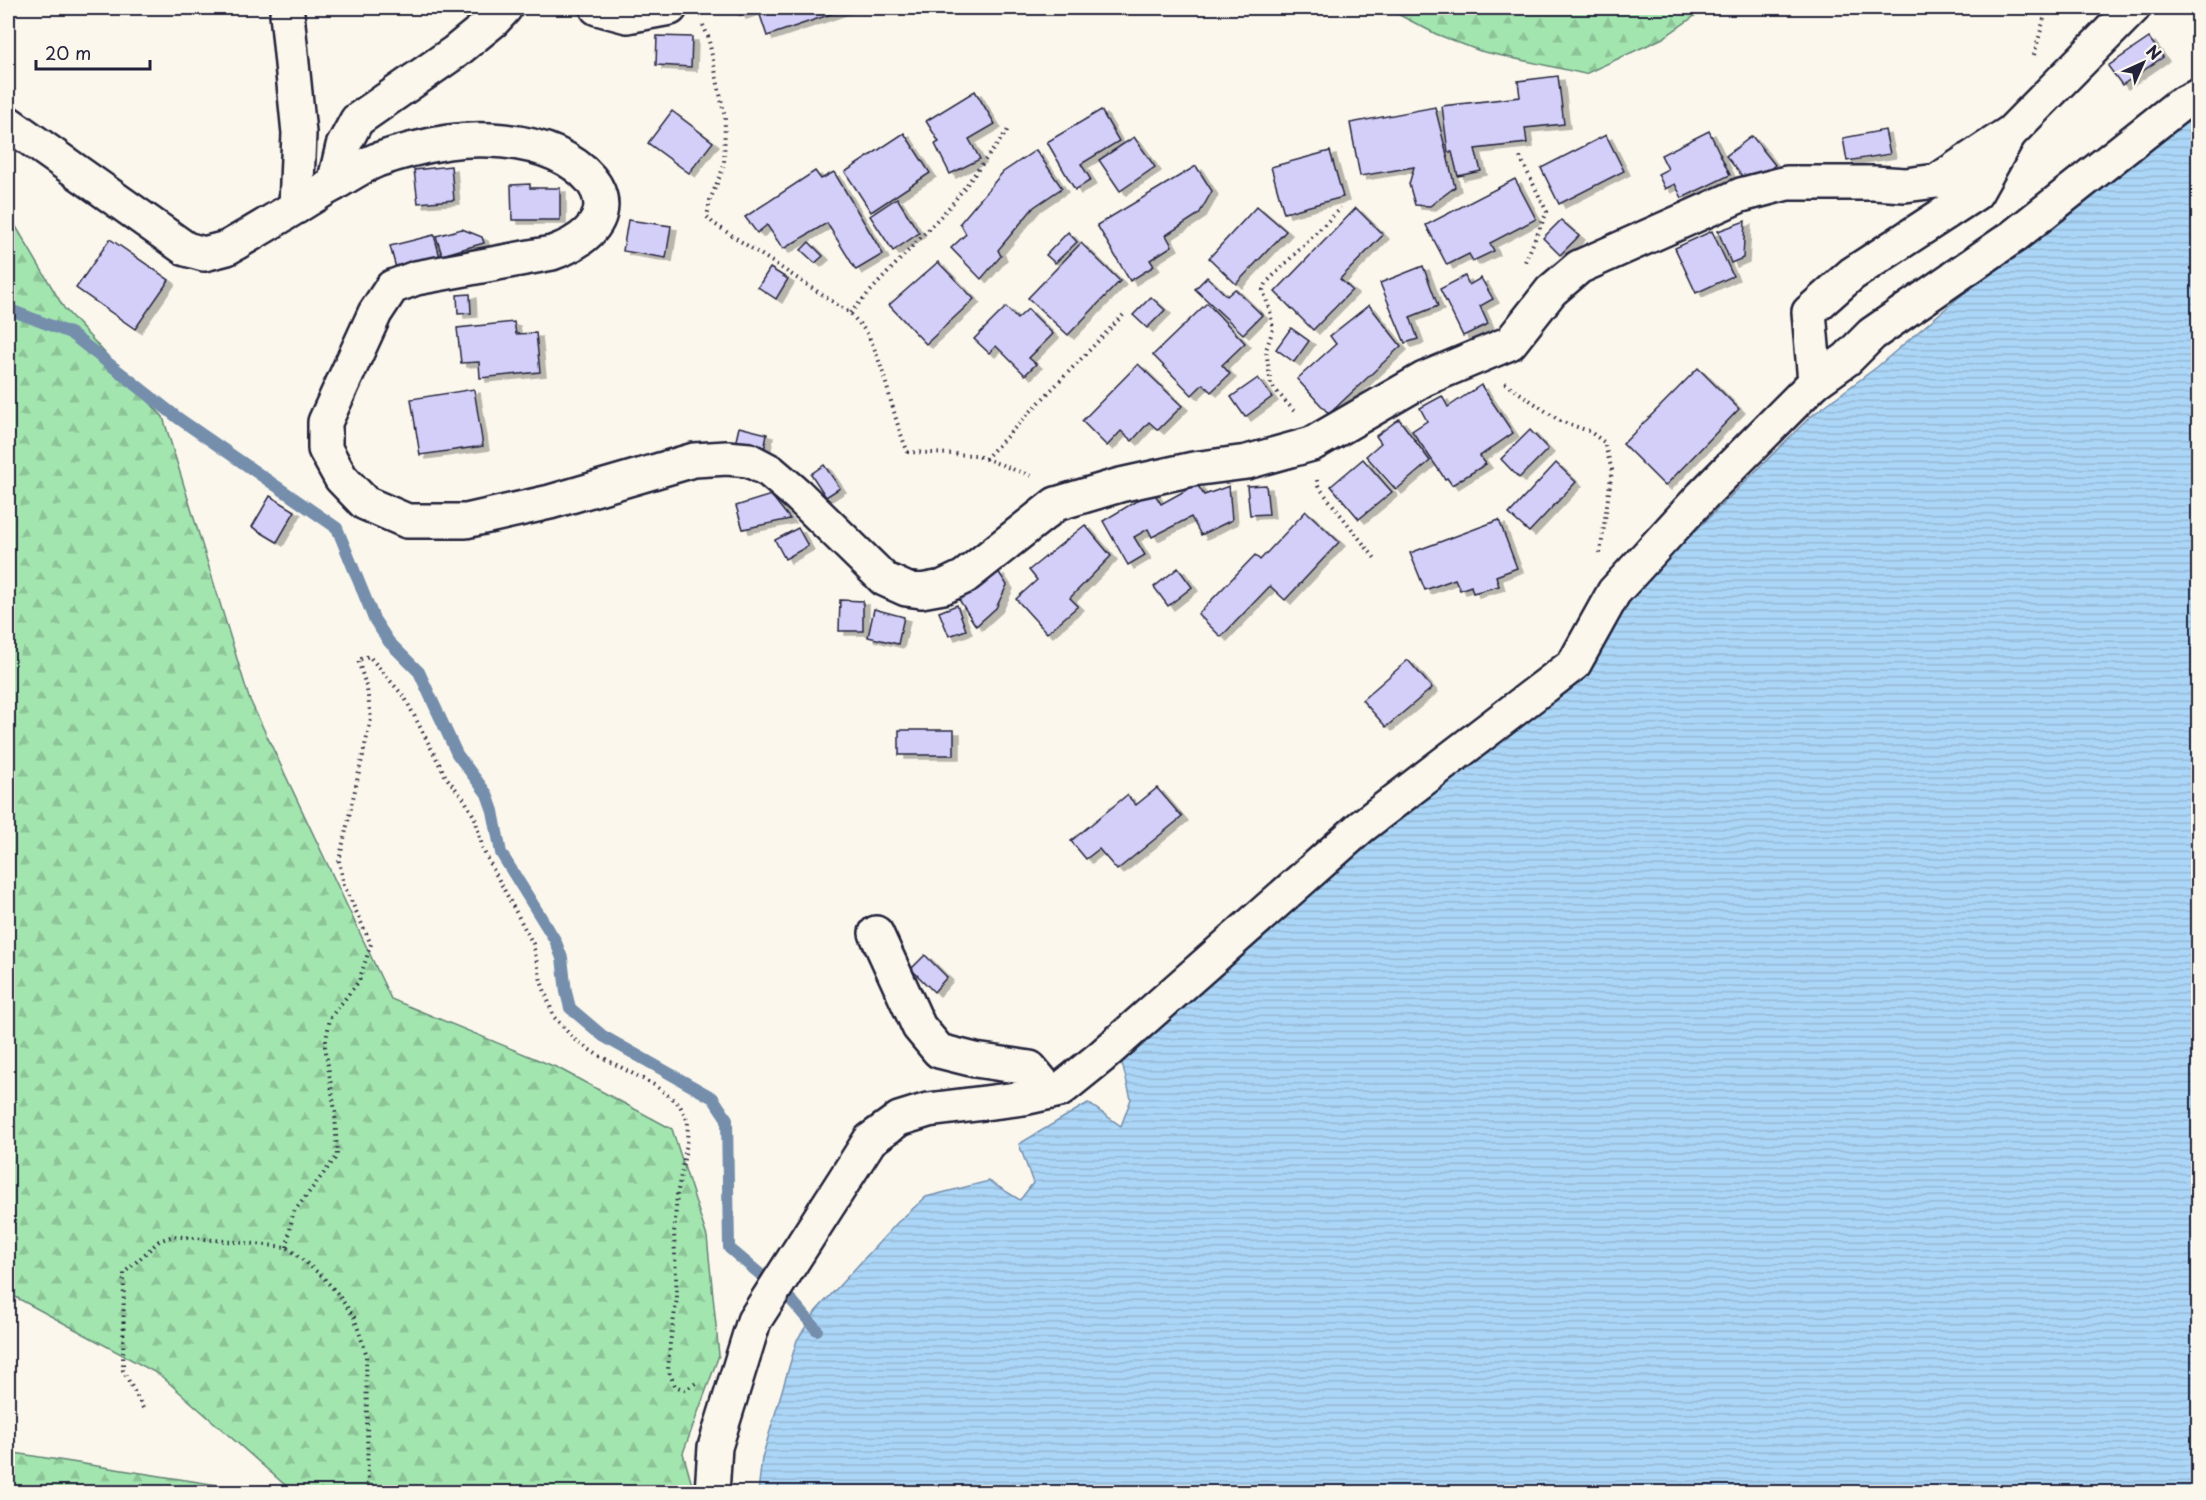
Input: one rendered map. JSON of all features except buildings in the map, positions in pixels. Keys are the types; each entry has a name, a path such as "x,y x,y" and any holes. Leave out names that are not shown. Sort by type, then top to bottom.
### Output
{"street":[{"path":"334,184 344,146 357,120 455,52 493,21 504,8"},
{"path":"597,8 627,16 685,12"},
{"path":"8,123 186,249 204,254 228,248 375,161 412,149 450,142 510,142 555,154 583,171 595,185 600,195 602,208 599,219 589,233 572,246 552,253 416,278 392,287 375,313 325,422 325,449 341,478 364,503 407,521 466,520 550,502 694,460 728,458 749,460 770,471 798,495 884,579 906,589 921,591 943,587 963,577 1056,504 1120,485 1193,469 1247,462 1312,444 1424,379 1510,343 1551,291 1580,267 1741,195 1787,183 1874,183 1905,186 1937,181 2011,132 2133,8"},
{"path":"287,14 300,133 296,207"},
{"path":"712,1492 715,1447 754,1322 870,1140 899,1119 928,1110 1024,1098 1060,1090 1101,1057 1360,827 1574,664 1614,592 1702,496 1815,382 1846,359 1872,334 2014,236 2178,106 2199,96"},
{"path":"1815,382 1809,312 1852,274 1976,194 2011,132"},
{"path":"876,933 919,1027 939,1051 1029,1068 1050,1092"}],"path":[{"path":"685,12 708,36 725,118 723,166 710,200 707,217 713,224 850,313 867,333 877,356 908,452 975,455 1082,496"},
{"path":"850,313 952,204 1008,130"},
{"path":"1520,157 1547,212 1524,265"},
{"path":"1341,208 1267,282 1263,290 1270,311 1272,329 1266,350 1271,385 1319,440 1312,458 1318,486 1377,561"},
{"path":"985,459 1126,312"},
{"path":"1490,351 1499,379 1560,421 1589,431 1604,442 1612,470 1600,548 1603,578 1610,599"},
{"path":"287,1247 292,1213 337,1156 336,1111 325,1046 330,1018 359,981 371,944 344,885 339,861 371,719 367,689 358,660 369,656 405,698 441,769 475,818 483,850 533,944 554,1017 575,1040 656,1086 679,1104 688,1121 674,1233 677,1298 668,1370 675,1386 685,1390 744,1352"},
{"path":"142,1408 123,1370 124,1273 159,1241 173,1236 287,1247 329,1284 354,1317 366,1353 368,1492"}],"green space":[{"path":"1386,8 1706,8 1663,38 1585,74 1480,51 1436,34"},
{"path":"8,213 64,308 163,417 249,698 391,999 558,1068 672,1129 707,1237 719,1355 683,1453 694,1492 293,1492 160,1375 8,1293"},
{"path":"8,1452 230,1487 234,1492 8,1492"}],"water":[{"path":"2198,115 2198,1492 758,1492 762,1458 797,1340 816,1311 897,1223 926,1197 989,1181 1020,1200 1033,1183 1019,1144 1088,1103 1121,1126 1131,1099 1120,1055 1227,953 1419,800 1568,691 1633,593 1810,417 1877,367 1958,298 2148,147"}],"waterway":[{"path":"8,309 70,333 178,418 337,528 374,619 389,642 419,672 457,754 487,794 493,811 501,853 555,940 562,958 570,1008 603,1036 713,1098 727,1119 729,1248 792,1301 817,1330"}]}
